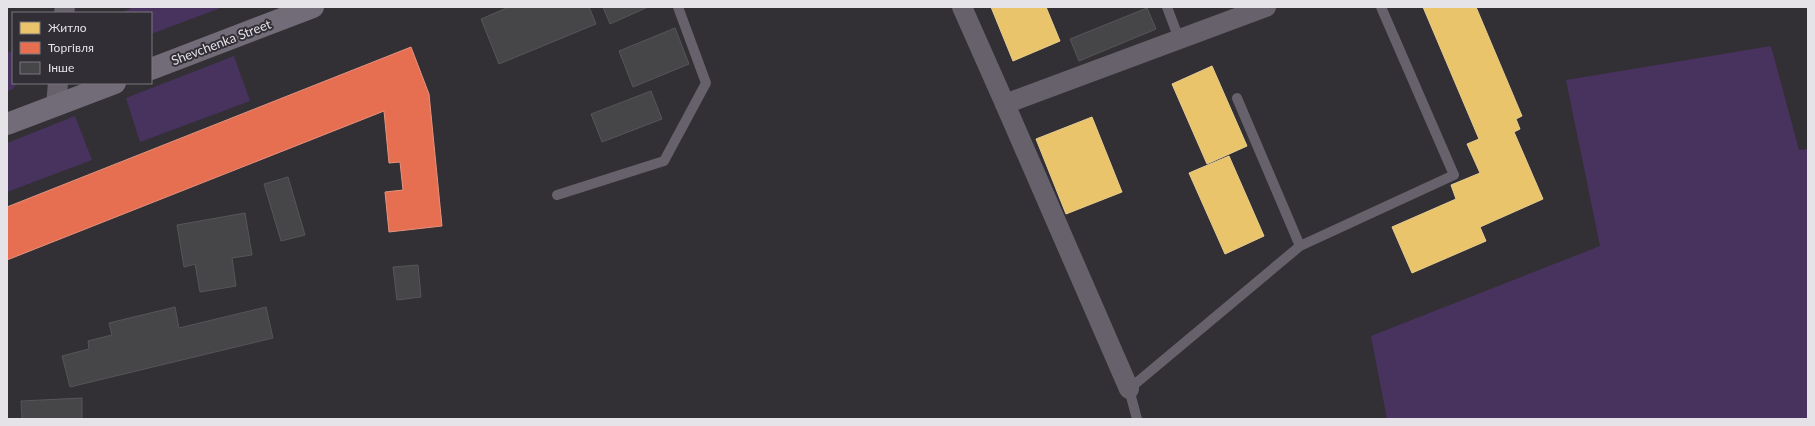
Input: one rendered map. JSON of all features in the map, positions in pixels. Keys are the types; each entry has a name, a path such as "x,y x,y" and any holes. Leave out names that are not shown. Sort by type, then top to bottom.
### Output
{"main road":[{"name":"Shevchenka Street","path":"152,69 313,7"},
{"path":"7,124 112,84"}],"street":[{"path":"962,7 1129,389"},
{"path":"1005,104 1266,7"},
{"path":"56,105 58,84"}],"lane":[{"path":"557,195 664,161 706,83 678,7"},
{"path":"1167,7 1179,40"},
{"path":"1137,419 1129,389 1300,246 1454,175 1381,7"},
{"path":"1237,98 1300,246"}],"shaded area":[{"path":"134,7 223,7 152,34 152,12 122,12"},
{"path":"1771,46 1799,150 1808,149 1808,419 1387,419 1371,336 1600,246 1566,80"},
{"path":"12,51 12,84 16,84 13,89 7,91 7,53"},
{"path":"234,56 250,101 140,142 126,98"},
{"path":"75,116 92,160 7,192 7,143"}],"building: Житло":[{"path":"991,7 1046,7 1060,41 1013,61"},
{"path":"1423,7 1476,7 1522,116 1516,119 1520,129 1514,132 1543,199 1480,227 1486,241 1412,273 1392,227 1456,199 1451,185 1480,173 1467,144 1479,139"},
{"path":"1212,66 1247,146 1207,164 1172,84"},
{"path":"1092,117 1122,192 1066,214 1036,139"},
{"path":"1229,156 1264,236 1225,254 1189,173"}],"building: Торгівля":[{"path":"411,47 429,94 442,226 389,232 385,192 403,190 400,162 389,163 384,111 7,260 7,207"}],"building: Інше":[{"path":"509,7 589,7 596,24 499,64 481,19"},
{"path":"603,7 648,7 610,24"},
{"path":"1147,8 1156,29 1079,61 1070,39"},
{"path":"675,28 689,64 633,87 619,51"},
{"path":"651,91 662,119 602,142 591,114"},
{"path":"288,177 305,235 281,241 264,184"},
{"path":"245,213 252,255 232,258 236,286 200,292 195,264 184,267 177,225"},
{"path":"418,265 421,297 397,300 393,267"},
{"path":"175,307 179,328 266,307 273,338 70,387 62,356 89,349 88,341 112,335 109,323"},
{"path":"82,398 82,419 22,419 21,401"}]}
